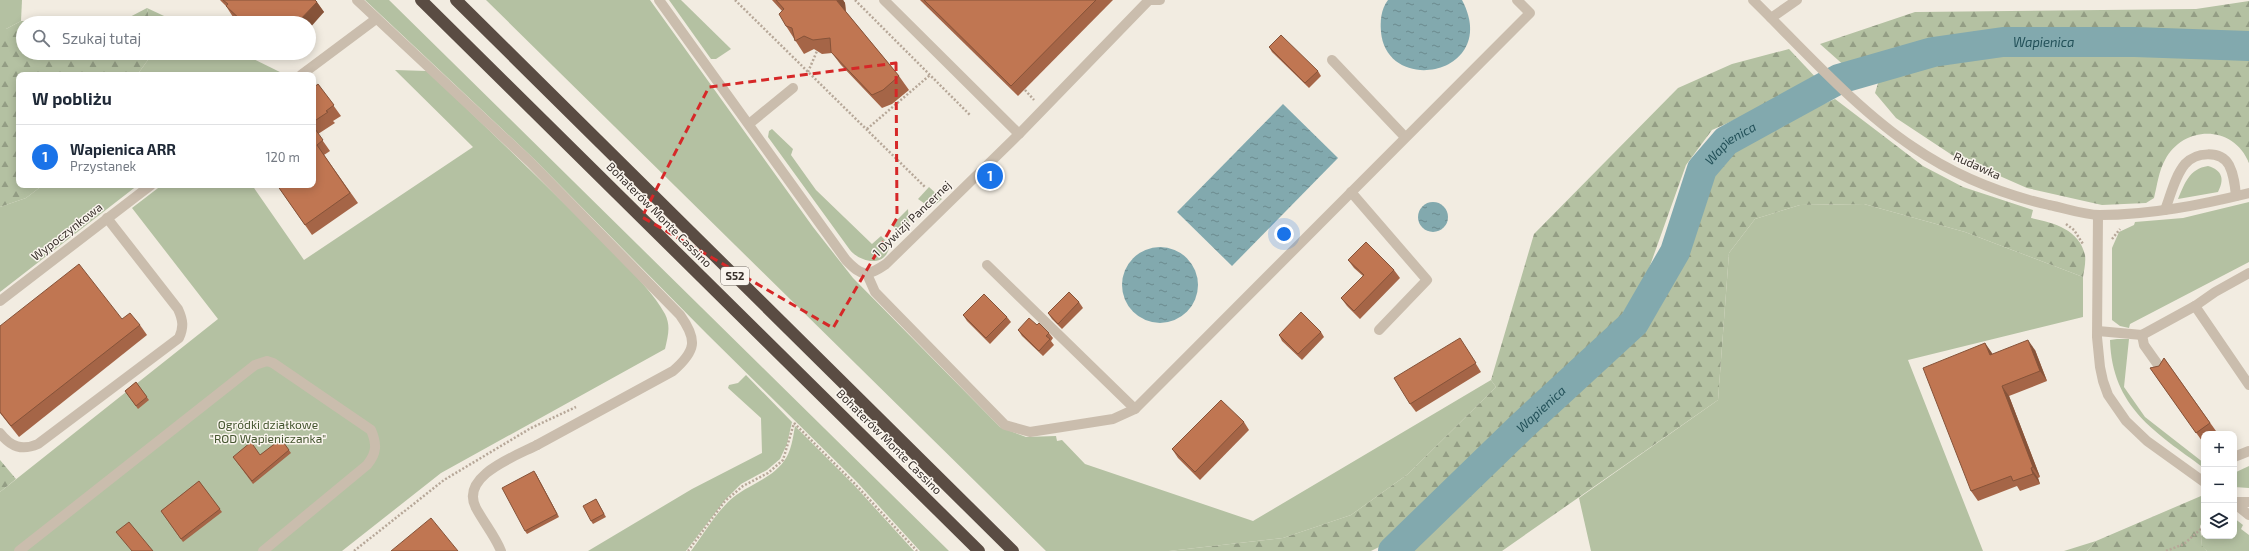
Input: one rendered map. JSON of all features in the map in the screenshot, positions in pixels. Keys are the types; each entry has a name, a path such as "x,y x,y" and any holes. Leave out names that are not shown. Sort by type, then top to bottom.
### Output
{"highway":[{"name":"Bohaterów Monte Cassino","path":"421,0 979,551"},
{"name":"Bohaterów Monte Cassino","path":"456,0 1014,551"}],"street":[{"path":"357,0 530,162 680,315 690,328 693,344 687,359 673,371 488,471 477,482 474,490 476,507 501,551"},
{"path":"659,0 846,260 855,270 867,274 875,292 1005,425 1030,432 1114,419 1135,409 1530,13 1516,0"},
{"path":"884,0 1019,134"},
{"path":"1149,0 1160,0"},
{"name":"1 Dywizji Pancernej","path":"867,274 872,274 886,264 1019,134 1149,0"},
{"name":"Rudawka","path":"1752,0 1869,113 1913,147 1976,182 2022,198 2098,215 2165,210 2205,203 2249,192"},
{"path":"1771,18 1797,0"},
{"path":"305,72 376,19"},
{"path":"1332,60 1405,137"},
{"path":"749,124 793,88"},
{"path":"2165,210 2176,178 2186,163 2196,156 2209,154 2220,157 2228,164 2234,179 2236,196"},
{"name":"Wypoczynkowa","path":"0,301 146,188"},
{"path":"1351,192 1427,280 1379,330"},
{"path":"2098,215 2098,353 2103,381 2108,395 2126,421 2148,441 2201,480"},
{"path":"0,433 12,446 21,448 38,444 179,338 183,329 183,319 178,309 107,218"},
{"path":"987,265 1135,409"},
{"path":"2098,331 2142,335 2195,306 2215,292 2249,273"},
{"path":"2195,306 2249,385"},
{"path":"2142,335 2144,345 2161,369"},
{"path":"19,551 254,365 267,361 273,362 371,430 375,440 376,450 374,457 366,465 263,551"},
{"path":"2237,456 2249,451"},
{"path":"2237,502 2249,502"},
{"path":"2235,503 2249,515"}],"path":[{"path":"735,0 925,187"},
{"path":"854,0 970,115"},
{"path":"808,72 817,51"},
{"path":"867,129 930,75"},
{"path":"688,551 725,501 743,486 768,473 783,460 794,423 855,484 917,551"},
{"path":"2166,551 2184,544 2201,529"}],"highlighted area":[{"path":"896,63 897,218 833,328 642,217 709,87"}],"green space":[{"path":"0,0 22,0 21,16 16,16 16,24 6,29 0,29"},
{"path":"365,0 389,0 949,551 920,551 857,482 707,334 534,159"},
{"path":"486,0 650,0 813,227 853,278 1000,427 1026,437 1056,436 1057,441 1062,440 1085,464 1253,521 1491,380 1496,387 1408,474 1351,515 1283,538 1169,551 1046,551"},
{"path":"669,0 681,0 731,49 716,59 711,59"},
{"path":"2249,1 2249,33 2136,30 1993,32 1947,39 1847,68 1820,44 1915,12 2196,9"},
{"path":"147,8 164,16 149,16"},
{"path":"147,8 149,16 132,16"},
{"path":"16,24 16,60 148,60 139,72 16,72 16,188 39,188 26,198 0,207 0,29 6,29"},
{"path":"1789,49 1820,82 1712,130 1686,165 1647,274 1621,316 1510,419 1387,543 1371,551 1169,551 1283,538 1351,515 1408,474 1496,387 1491,380 1534,234 1678,88 1732,64"},
{"path":"2145,52 2249,54 2249,163 2242,150 2232,141 2221,136 2208,134 2196,135 2184,140 2173,148 2165,160 2154,198 2146,203 2102,205 2027,188 1952,155 1896,118 1875,93 1879,80 1952,59 2021,54"},
{"path":"148,60 255,60 280,72 139,72"},
{"name":"Ogródki działkowe \"ROD Wapieniczanka\"","path":"395,70 427,71 531,171 642,282 659,304 667,318 668,335 665,349 441,473 342,551 0,551 0,492 218,319 132,208 158,188 254,188 304,260 473,147"},
{"path":"1835,99 1923,166 1963,187 2033,210 2031,218 2057,225 2071,233 2082,246 2085,255 2083,277 1965,232 1864,204 1800,205 1755,219 1729,253 1718,400 1502,551 1408,551 1635,340 1659,309 1680,265 1691,228 1707,188 1729,155 1765,129"},
{"path":"772,129 793,149 791,155 816,190 872,244 881,236 888,243 889,248 882,258 877,261 865,260 850,250 768,137 769,131"},
{"path":"2208,166 2216,170 2221,176 2222,179 2218,192 2178,199 2188,178 2196,170"},
{"path":"929,187 942,199 936,204 928,206 918,199"},
{"path":"39,188 134,188 0,292 0,207 26,198"},
{"path":"2249,202 2249,262 2130,324 2129,328 2120,326 2112,320 2112,248 2119,232 2134,225 2135,222 2183,218"},
{"path":"1864,204 1965,232 2083,277 2083,317 1908,360 1983,551 1591,551 1579,498 1718,400 1729,253 1755,219 1800,205"},
{"path":"908,209 909,226 905,232 898,231 892,225"},
{"path":"2129,339 2124,387 2145,417 2201,461 2201,466 2169,442 2139,416 2119,383 2113,363 2110,340"},
{"path":"746,375 792,422 787,444 780,459 767,470 741,484 725,500 686,551 588,551 692,489 762,453 761,418 728,388 729,385 738,383"},
{"path":"795,426 854,485 914,551 691,551 713,519 734,496 779,468 790,449"},
{"path":"0,460 16,479 0,492"},
{"path":"2249,466 2249,488 2237,487 2237,472"},
{"path":"2201,496 2201,539 2202,546 2207,551 2087,551 2096,541"},
{"path":"2237,520 2243,525 2241,529 2249,535 2249,551 2207,551 2202,547 2201,539 2237,539"},
{"path":"2096,541 2087,551 2064,551"}],"water":[{"path":"1388,0 1462,0 1470,25 1467,45 1455,60 1438,68 1420,70 1402,65 1388,52 1381,32 1382,15"},
{"path":"1283,104 1338,158 1232,266 1177,212"},
{"path":"1433,202 1444,206 1448,217 1444,228 1433,232 1422,228 1418,217 1422,206"},
{"path":"1160,247 1174,250 1187,258 1195,271 1198,285 1195,299 1187,312 1174,320 1160,323 1146,320 1133,312 1125,299 1122,285 1125,271 1133,258 1146,250"}],"building":[{"path":"223,0 315,0 317,2 304,16 237,16 226,6 228,4"},
{"path":"776,0 837,0 899,76 883,90 872,95 831,52 830,38 813,40 804,36 795,41 792,28 786,26 779,14 784,9"},
{"path":"924,0 1096,0 1011,86"},
{"path":"1281,35 1318,71 1305,83 1269,47"},
{"path":"318,84 334,105 326,111 328,112 316,120 316,86"},
{"path":"316,130 323,140 317,145 350,193 305,225 279,188 316,188"},
{"path":"1366,242 1394,270 1354,311 1341,298 1364,275 1348,260"},
{"path":"79,264 122,319 130,313 140,325 11,426 0,412 0,326"},
{"path":"1069,292 1079,302 1058,324 1048,313"},
{"path":"984,294 1007,317 986,338 963,315"},
{"path":"1301,312 1321,332 1298,354 1279,335"},
{"path":"1029,318 1037,325 1039,323 1049,333 1046,336 1050,339 1039,351 1018,330"},
{"path":"1460,338 1476,363 1410,404 1394,378"},
{"path":"2028,340 2040,371 2002,386 2033,467 2031,468 2033,474 2013,481 2011,476 1971,491 1923,368 1985,343 1990,355"},
{"path":"2164,358 2210,423 2196,433 2150,368 2159,366"},
{"path":"136,382 147,397 136,406 125,391"},
{"path":"1221,400 1244,422 1195,472 1172,449"},
{"path":"281,439 289,450 252,481 233,457 251,442 260,455"},
{"path":"534,471 557,514 525,531 502,488"},
{"path":"199,481 220,509 181,539 161,511"},
{"path":"596,499 604,514 591,521 583,506"},
{"path":"431,518 458,551 391,551"},
{"path":"129,522 153,551 132,551 116,532"}],"waterway":[{"name":"Wapienica","path":"1393,551 1521,427 1634,323 1675,252 1702,169 1726,141 1839,79 1933,52 2003,42 2135,42 2249,46"}],"place":[{"name":"Wapienica ARR","path":"990,176"}]}
